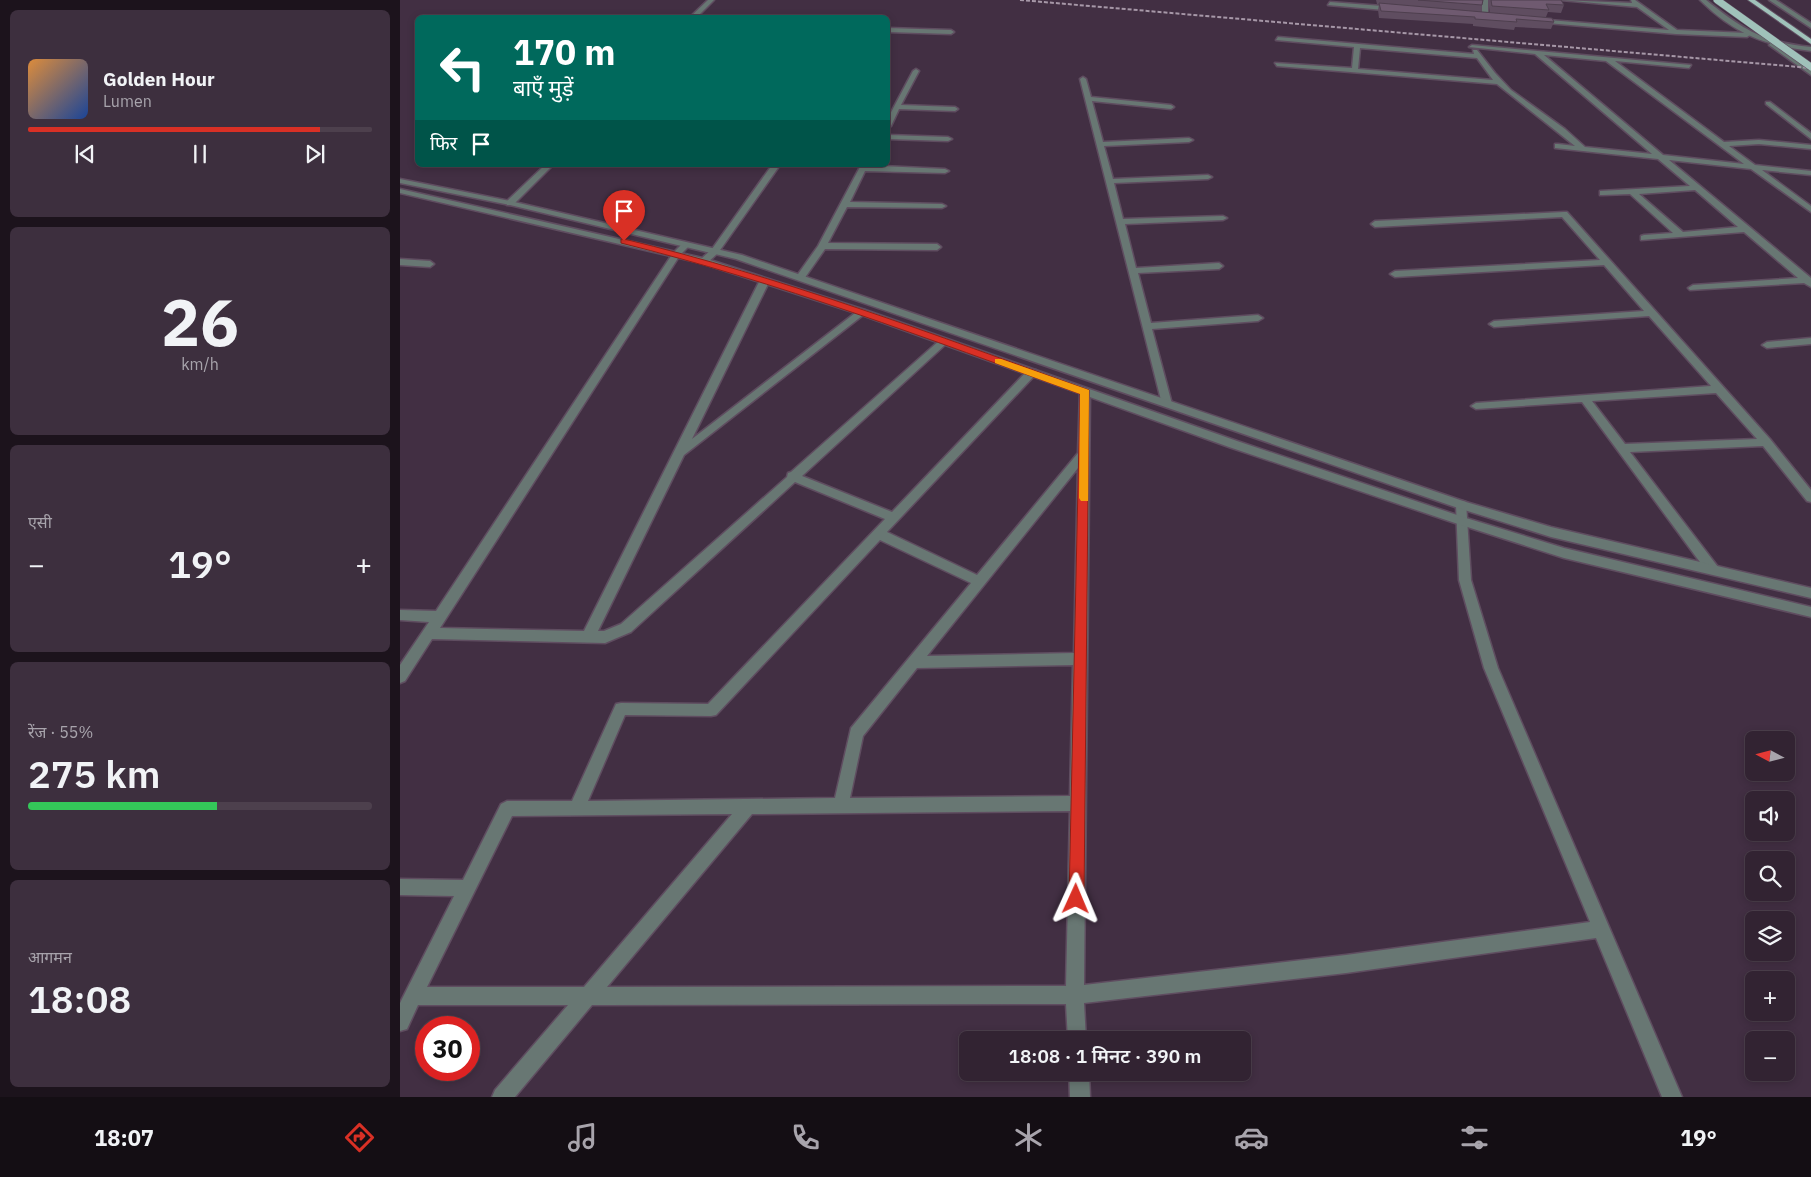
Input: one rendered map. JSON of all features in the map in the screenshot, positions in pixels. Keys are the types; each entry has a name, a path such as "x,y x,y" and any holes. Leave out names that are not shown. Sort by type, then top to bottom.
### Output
{"highway":[{"path":"1717,0 1811,67"},
{"path":"1751,0 1811,42"}],"street":[{"path":"695,15 711,0"},
{"path":"1485,0 1485,16"},
{"path":"1564,0 1639,5"},
{"path":"1632,0 1676,32"},
{"path":"1703,0 1747,35 1771,44 1811,49"},
{"path":"1772,0 1811,26"},
{"path":"1330,4 1407,10"},
{"path":"1475,16 1494,17"},
{"path":"1533,20 1676,32 1747,35"},
{"path":"890,30 951,32"},
{"path":"1278,39 1480,56"},
{"path":"1771,44 1811,73"},
{"path":"1355,70 1357,46"},
{"path":"1582,148 1565,131 1539,114 1499,82 1472,47 1689,66"},
{"path":"1536,52 1809,281"},
{"path":"1608,58 1811,210"},
{"path":"1278,64 1499,82"},
{"path":"890,120 916,71"},
{"path":"1083,79 1167,404"},
{"path":"1088,99 1171,107"},
{"path":"1768,103 1811,137"},
{"path":"897,107 955,109"},
{"path":"890,137 948,139"},
{"path":"1100,144 1189,140"},
{"path":"1722,144 1759,142 1811,147"},
{"path":"1558,146 1811,173"},
{"path":"510,203 547,167"},
{"path":"704,261 715,250 775,167"},
{"path":"801,278 822,246 864,167 945,171"},
{"path":"1110,181 1208,177"},
{"path":"400,180 715,250 1462,505 1551,532 1811,592"},
{"path":"1603,193 1697,188"},
{"path":"400,191 677,253 704,261 764,282 862,312 1085,392 1462,521 1564,553 1811,612"},
{"path":"1632,192 1681,235"},
{"path":"844,204 942,206"},
{"path":"1374,224 1564,214 1766,442 1811,498"},
{"path":"1120,222 1223,218"},
{"path":"1644,238 1746,229"},
{"path":"400,677 677,253 688,244"},
{"path":"822,246 936,247"},
{"path":"400,262 430,264"},
{"path":"1395,274 1607,262"},
{"path":"1133,271 1220,266"},
{"path":"1693,288 1809,281"},
{"path":"588,637 764,282"},
{"path":"679,454 862,312"},
{"path":"1494,324 1652,313"},
{"path":"1148,326 1258,318"},
{"path":"1767,345 1811,341"},
{"path":"429,633 606,637 626,628 792,476 943,342"},
{"path":"577,808 621,709 711,710 1032,372"},
{"path":"1476,406 1719,389"},
{"path":"1076,1031 1074,995 1085,392"},
{"path":"1585,399 1624,448 1713,570"},
{"path":"1624,448 1766,442"},
{"path":"841,806 856,733 1085,452"},
{"path":"792,476 893,517"},
{"path":"1462,505 1465,580 1491,668 1672,1097"},
{"path":"878,533 980,582"},
{"path":"400,614 440,617"},
{"path":"915,662 1081,659"},
{"path":"400,1022 507,809 1078,803"},
{"path":"502,1097 749,806"},
{"path":"400,887 467,888"},
{"path":"413,996 1074,995 1346,964 1601,928"},
{"path":"1079,1081 1080,1097"}],"building":[{"path":"1418,0 1483,0 1482,5"},
{"path":"1491,0 1561,0 1564,5 1546,4 1549,10 1492,6"},
{"path":"1379,3 1552,18 1554,22 1516,19 1517,22 1475,19 1475,17 1381,11"}],"railway":[{"path":"1020,0 1811,68"}],"slow traffic":[{"path":"998,361 1085,392 1084,498"}],"route":[{"path":"624,241 704,261 764,282 862,312 1085,392 1076,899"}]}
